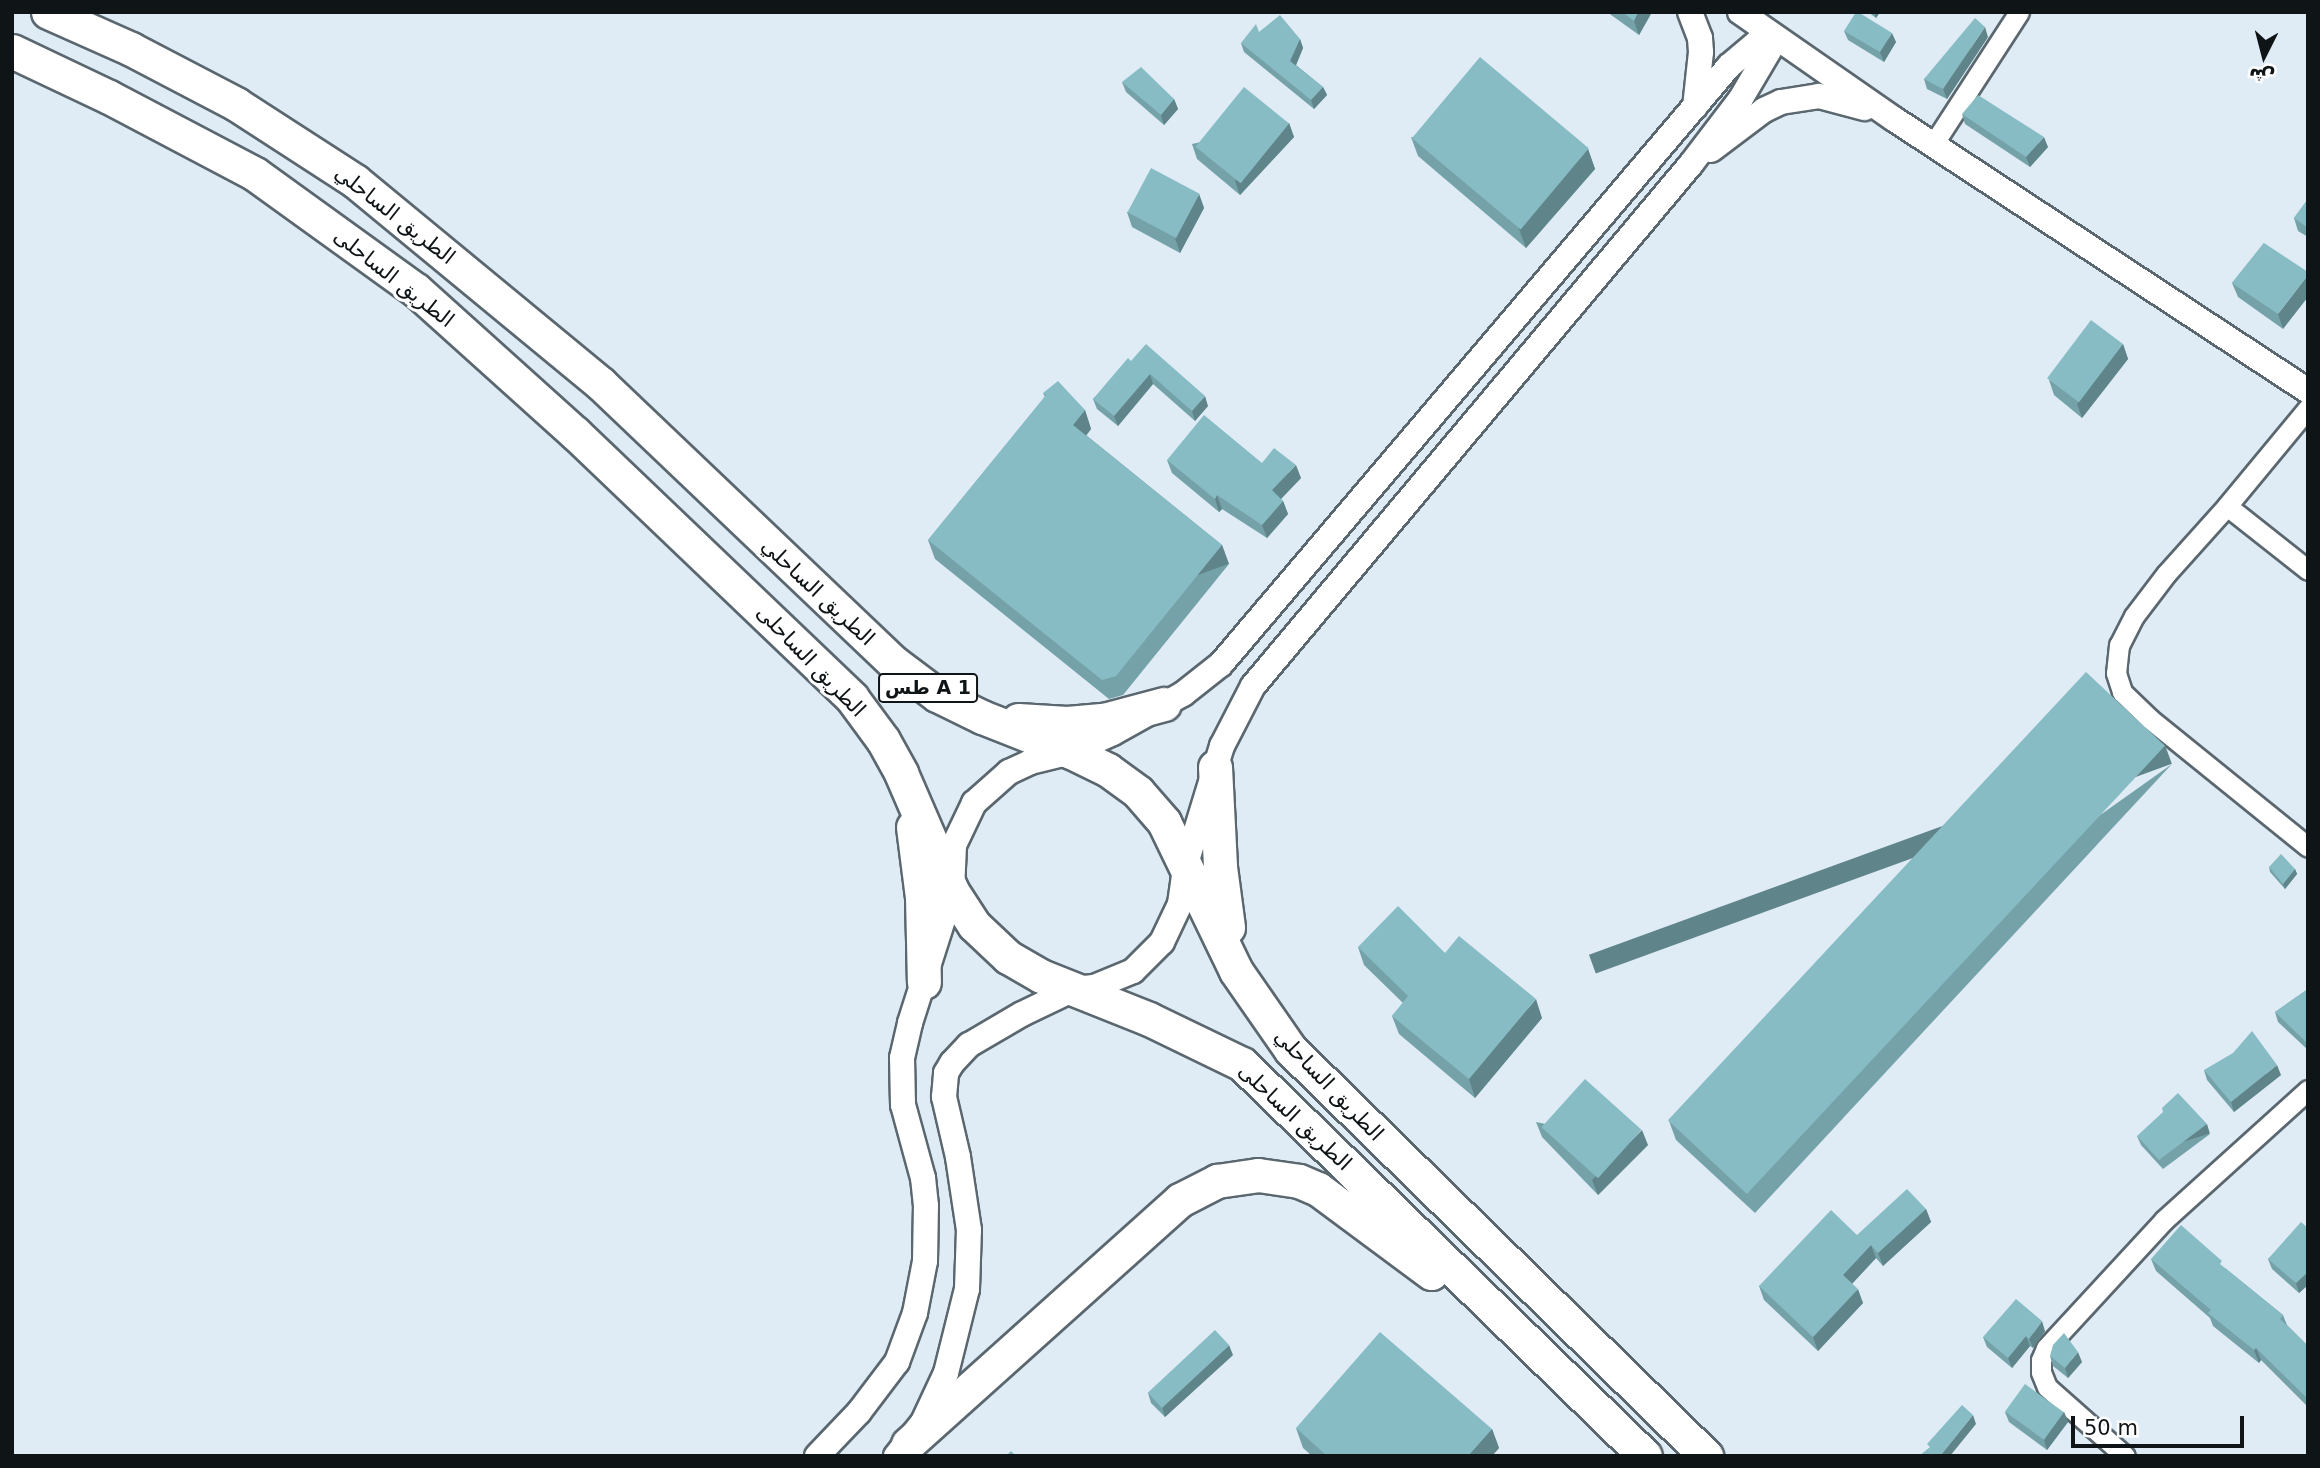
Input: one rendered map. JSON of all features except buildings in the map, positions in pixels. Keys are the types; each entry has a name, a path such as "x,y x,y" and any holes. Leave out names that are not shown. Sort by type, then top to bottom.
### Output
{"highway":[{"name":"الطريق الساحلي","path":"48,12 131,49 236,104 355,181 512,307 601,384 894,662 937,695 982,717 1071,752 1108,770 1138,792 1164,822 1236,971 1291,1050 1706,1456"},
{"name":"الطريق الساحلى","path":"12,51 109,97 255,174 416,290 594,452 852,698 883,740 901,773 952,891 974,925 1008,957 1074,989 1149,1019 1242,1064 1645,1456"},
{"path":"982,717 1067,723 1129,715 1164,704"},
{"path":"1215,767 1220,867 1236,971"},
{"path":"901,773 911,814 922,897 924,982"},
{"path":"902,1450 1180,1200 1217,1181 1238,1177 1279,1177 1318,1189 1474,1307 1526,1338"}],"street":[{"path":"1690,12 1700,38 1701,52 1695,109"},
{"path":"1740,12 1894,119 2308,391"},
{"path":"1934,144 2019,12"},
{"path":"817,1456 859,1412 897,1362 920,1287 926,1206 923,1178 903,1105 901,1081 905,1040 952,891 954,845 974,803 1009,772 1030,762 1071,752 1113,733 1193,687 1221,664 1741,54 1772,36"},
{"path":"902,1450 946,1373 967,1289 969,1230 958,1157 943,1097 946,1073 952,1063 969,1045 1074,989 1114,980 1149,958 1173,924 1185,867 1215,767 1238,712 1253,686 1691,163 1754,80 1772,36"},
{"path":"1691,163 1764,110 1800,97 1839,99 1894,119"},
{"path":"2308,408 2227,506 2166,573 2134,617 2119,645 2116,673 2122,692 2150,719 2308,847"},
{"path":"2227,506 2308,570"},
{"path":"2125,1456 2048,1387 2041,1372 2041,1360 2046,1348 2164,1220 2308,1090"}]}
